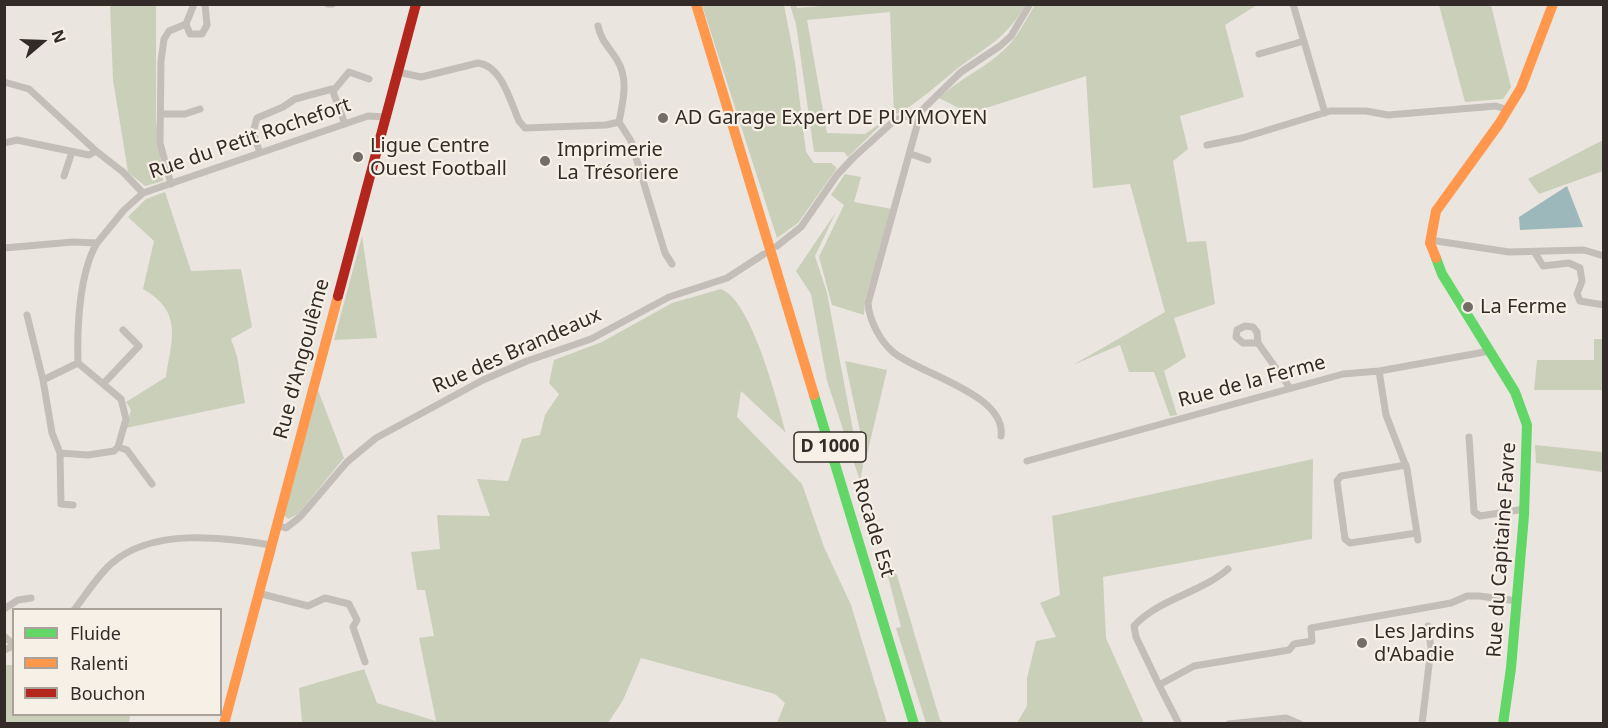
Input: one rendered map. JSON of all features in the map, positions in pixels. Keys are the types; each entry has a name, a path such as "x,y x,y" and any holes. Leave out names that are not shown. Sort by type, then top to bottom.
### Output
{"street":[{"path":"194,4 186,24 190,34 202,34 207,25 205,4"},
{"name":"Rue d'Angoulême","path":"224,723 416,4"},
{"name":"Rocade Est","path":"689,4 745,171"},
{"name":"Rocade Est","path":"696,4 914,723"},
{"path":"777,246 801,227 837,175 853,158 895,120 921,111 961,72 1000,46 1011,36 1030,4"},
{"path":"1293,4 1325,113"},
{"path":"1553,4 1521,88 1508,110 1436,211 1430,240 1509,252 1584,250 1604,256"},
{"path":"171,184 160,150 161,61 164,39 169,31 186,24"},
{"path":"598,26 600,37 621,68 624,82 619,122 631,141 665,253 672,264"},
{"path":"1259,54 1304,41"},
{"path":"398,72 421,77 478,63 488,64 496,71 519,121 525,128 606,125 619,122"},
{"path":"334,90 350,71 369,79"},
{"path":"4,82 28,89 96,151 123,172 143,193"},
{"path":"260,153 253,130 260,115 284,107 295,99 330,88 334,90"},
{"path":"334,90 345,124"},
{"path":"1207,145 1242,138 1325,113 1366,111 1388,115 1496,106 1508,110"},
{"path":"161,114 185,114 200,109"},
{"path":"921,111 911,154 867,303 871,320 894,353 988,404 1000,428 1001,436"},
{"name":"Rue du Petit Rochefort","path":"97,243 124,210 143,193 345,124 368,117 385,117"},
{"path":"4,143 17,140 89,155 96,151"},
{"path":"64,176 72,152"},
{"path":"911,154 928,160"},
{"name":"Rue du Capitaine Favre","path":"1430,240 1442,274 1515,392 1527,425 1525,509 1503,723"},
{"path":"4,248 73,242 97,243 92,252 82,292 78,363"},
{"path":"1535,253 1543,266 1569,263 1580,268 1582,280 1577,294 1580,301 1604,305"},
{"name":"Rue des Brandeaux","path":"276,525 286,528 300,517 347,462 365,445 386,432 512,367 591,339 669,297 727,278 764,254"},
{"path":"27,315 43,380 52,433 60,453 61,504 73,505"},
{"path":"104,383 139,346 123,330"},
{"path":"1258,343 1290,388"},
{"name":"Rue de la Ferme","path":"1027,461 1343,374 1379,371 1490,351"},
{"path":"43,380 78,363"},
{"path":"60,453 88,455 114,451 118,447 126,419 121,399 78,363"},
{"path":"1379,371 1386,415 1406,465 1417,536 1350,543 1345,539 1338,481 1341,476 1406,465"},
{"path":"1469,437 1474,512 1480,516 1525,509"},
{"path":"118,447 127,450 152,484"},
{"path":"75,608 110,564 131,549 149,542 235,540 271,544"},
{"path":"1179,723 1136,637 1134,626 1143,617 1207,585 1228,569"},
{"path":"258,593 308,606 325,598 349,604 357,620 353,627 365,662"},
{"path":"1159,685 1194,666 1289,650 1294,644 1312,641 1311,628 1451,603 1467,596 1517,601"},
{"path":"4,609 18,600 31,598"},
{"path":"1422,723 1431,648 1428,626"},
{"path":"1229,723 1286,718 1300,723"}],"green space":[{"path":"845,4 1025,5 996,41 919,100 894,116 890,12 807,20 827,133 865,134 889,117 848,157 844,152 814,152 796,24 790,5 796,5 797,8"},
{"path":"110,5 156,5 156,120 163,181 145,186 128,172 113,80"},
{"path":"702,5 784,5 795,62 806,152 814,163 831,163 837,168 798,223 777,238"},
{"path":"1035,5 1257,5 1225,25 1244,97 1180,116 1188,149 1173,161 1187,242 1206,241 1215,304 1174,318 1186,357 1164,371 1177,415 1170,416 1154,372 1129,372 1120,345 1073,365 1165,312 1130,184 1093,188 1086,76 961,116 959,108 939,98 1006,48 1019,32"},
{"path":"1439,5 1491,5 1511,87 1503,99 1465,102"},
{"path":"1603,140 1603,171 1539,194 1528,179"},
{"path":"845,174 861,177 854,202 892,209 865,300 864,315 832,305 819,257 844,205 831,195"},
{"path":"165,192 191,271 241,269 252,327 231,339 237,356 245,403 126,428 131,410 126,402 166,377 172,338 172,327 164,307 143,289 154,241 128,217 146,199"},
{"path":"836,212 815,256 827,293 853,430 863,466 860,481 827,381 811,294 796,271"},
{"path":"362,236 377,338 334,340"},
{"path":"721,289 732,297 753,331 770,377 786,433 741,391 737,417 802,484 824,547 851,605 887,723 777,723 785,703 775,694 641,658 623,700 608,723 302,723 299,688 364,669 377,703 436,721 419,638 434,636 425,590 417,590 411,552 440,549 437,515 490,516 477,479 508,481 522,439 540,435 545,415 559,394 549,383 554,360 602,342 672,303"},
{"path":"1594,339 1603,339 1603,390 1534,390 1537,360 1594,360"},
{"path":"845,361 887,370 866,459"},
{"path":"318,390 344,458 298,514 288,519 284,515"},
{"path":"1535,445 1603,452 1603,472 1536,463"},
{"path":"1313,459 1312,539 1103,577 1106,638 1144,723 1017,723 1027,706 1027,678 1036,641 1056,637 1040,603 1060,595 1052,516"},
{"path":"885,565 897,575 940,720 944,723 926,723 896,628 901,627"},
{"path":"5,665 12,665 12,716 130,716 129,723 5,723"}],"water":[{"path":"1567,186 1583,227 1520,230 1519,217"}],"traffic: fast":[{"path":"1436,258 1442,274 1515,392 1527,425 1524,515 1511,668 1503,724"},
{"path":"814,395 914,724"}],"traffic: slow":[{"path":"696,4 814,395"},
{"path":"1436,258 1430,243 1436,211 1499,124 1521,88 1553,4"},
{"path":"224,724 338,296"}],"traffic: jam":[{"path":"338,296 416,4"}],"place":[{"name":"AD Garage Expert DE PUYMOYEN","path":"663,118"},
{"name":"Ligue Centre Ouest Football","path":"358,157"},
{"name":"Imprimerie La Trésoriere","path":"545,161"},
{"name":"La Ferme","path":"1468,307"},
{"name":"Les Jardins d'Abadie","path":"1362,643"}]}
